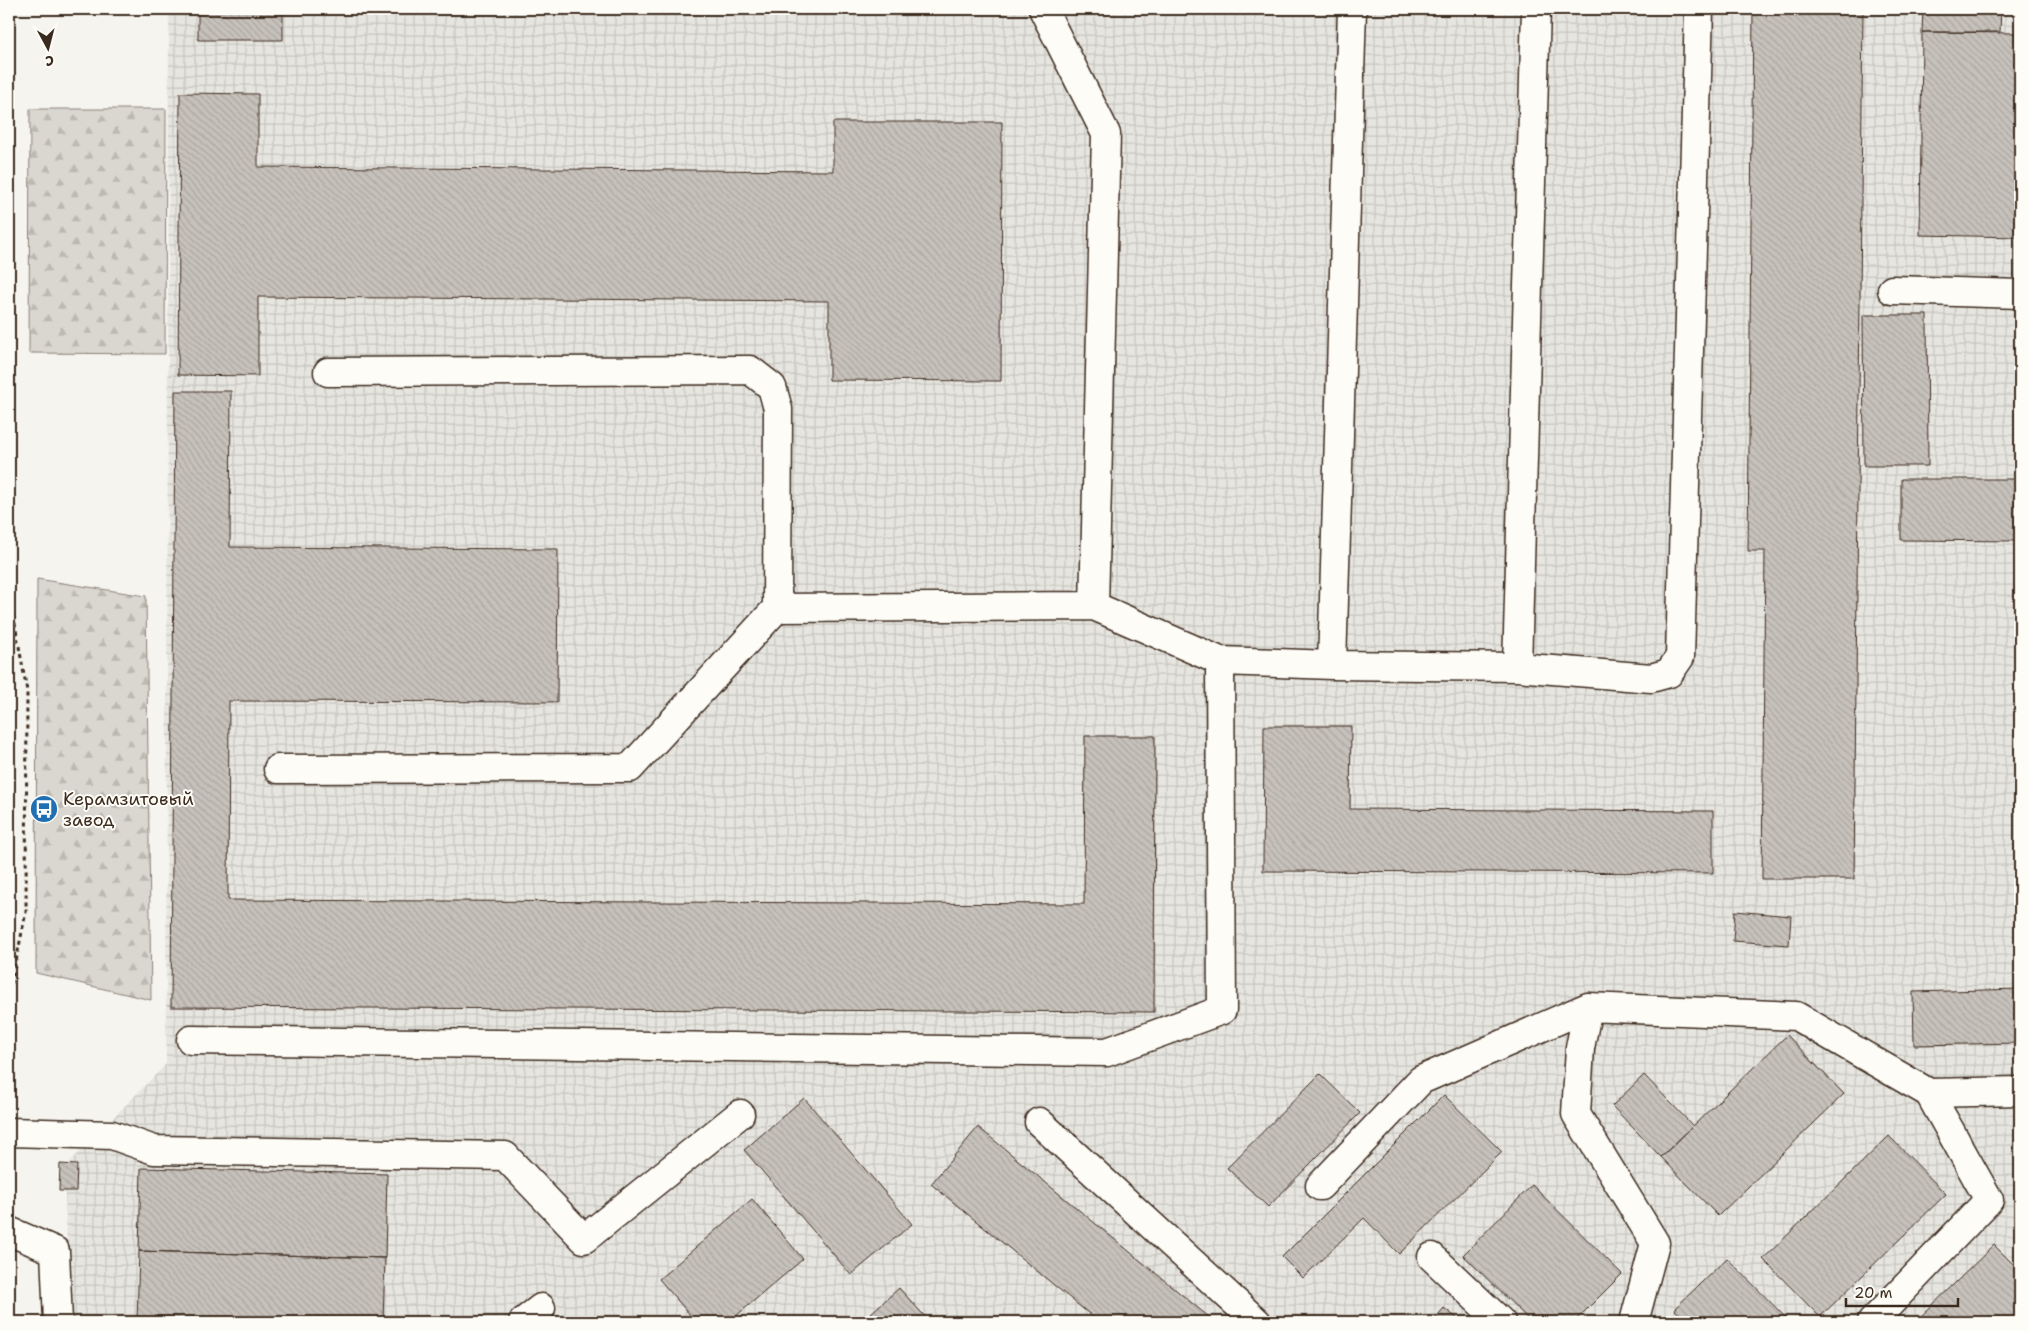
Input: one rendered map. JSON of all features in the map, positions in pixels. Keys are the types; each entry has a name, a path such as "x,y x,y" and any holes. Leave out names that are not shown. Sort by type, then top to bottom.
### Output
{"lane":[{"path":"1044,9 1106,134 1094,606"},
{"path":"1332,665 1352,9"},
{"path":"1517,667 1536,9"},
{"path":"777,608 1094,606 1220,661 1332,665 1517,667 1651,678 1669,673 1680,657 1699,9"},
{"path":"1892,290 2020,294"},
{"path":"278,769 630,768 777,608 778,409 772,387 750,370 328,372"},
{"path":"191,1040 1106,1052 1222,1010 1220,661"},
{"path":"1588,1007 1580,1048 1576,1114 1655,1243 1634,1322"},
{"path":"1320,1186 1421,1080 1588,1007 1796,1016 1929,1093 1989,1200 1872,1322"},
{"path":"1929,1093 2020,1091"},
{"path":"9,1132 112,1135 154,1150 505,1156 584,1239 740,1114"},
{"path":"1040,1122 1257,1322"},
{"path":"9,1230 55,1251 58,1322"},
{"path":"1432,1257 1501,1322"}],"path":[{"path":"9,591 27,691 26,912 9,996"}],"shaded area":[{"path":"169,9 2020,9 2020,1322 70,1322 64,1168 166,1064"}],"green space":[{"path":"30,109 166,109 165,354 29,353"},
{"path":"37,579 146,596 151,1000 36,973"}],"building":[{"path":"198,9 283,9 283,40 198,40"},
{"path":"1753,9 1863,9 1854,879 1762,879 1765,551 1748,551"},
{"path":"1923,9 2001,9 2000,32 1922,32"},
{"path":"1922,32 2020,33 2020,237 1920,235"},
{"path":"180,93 258,94 258,167 833,171 833,122 1002,122 1001,381 829,380 829,301 258,297 258,376 178,375"},
{"path":"1863,315 1927,315 1928,466 1864,466"},
{"path":"175,391 231,391 230,547 558,549 557,702 229,701 228,900 1084,904 1085,736 1155,736 1154,1012 171,1007"},
{"path":"1901,479 2020,479 2020,541 1901,540"},
{"path":"1264,726 1351,726 1350,809 1713,811 1713,873 1263,871"},
{"path":"1735,911 1791,916 1789,945 1733,941"},
{"path":"2020,989 2020,1043 1914,1045 1913,992"},
{"path":"1787,1035 1844,1094 1718,1216 1661,1157"},
{"path":"1320,1074 1360,1113 1268,1207 1227,1168"},
{"path":"1644,1075 1693,1126 1661,1157 1612,1106"},
{"path":"1444,1095 1502,1152 1399,1254 1364,1218 1303,1278 1282,1257"},
{"path":"804,1098 912,1224 851,1275 744,1150"},
{"path":"978,1127 1215,1322 1099,1322 931,1184"},
{"path":"1889,1136 1946,1194 1820,1317 1763,1259"},
{"path":"60,1164 77,1165 76,1191 59,1191"},
{"path":"141,1168 387,1174 385,1258 139,1251"},
{"path":"1532,1185 1622,1274 1574,1322 1531,1322 1463,1255"},
{"path":"752,1199 803,1259 729,1322 696,1322 659,1279"},
{"path":"1994,1245 2020,1271 2020,1322 1915,1322"},
{"path":"139,1251 385,1258 383,1322 137,1322"},
{"path":"1727,1258 1790,1322 1687,1322 1674,1309"},
{"path":"899,1288 930,1322 861,1322"},
{"path":"1444,1308 1462,1322 1432,1322"}],"place":[{"name":"Керамзитовый завод","path":"44,809"}]}
